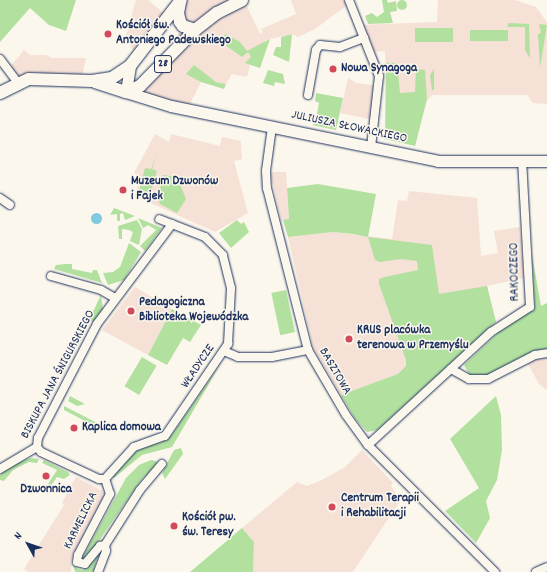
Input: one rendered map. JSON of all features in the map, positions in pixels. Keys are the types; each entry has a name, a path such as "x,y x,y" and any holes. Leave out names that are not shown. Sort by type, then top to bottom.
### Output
{"main road":[{"name":"28","path":"97,81 126,92 148,80 195,30 217,13 242,0"},
{"name":"28","path":"180,1 178,13 180,22 183,26 195,30"},
{"name":"28","path":"0,93 18,83 37,79 97,81 112,78 130,66 180,1"}],"street":[{"path":"349,0 379,76 371,147"},
{"path":"308,95 316,50 320,45 340,47 364,38"},
{"path":"0,59 18,83"},
{"path":"126,92 130,66"},
{"name":"JULIUSZA SŁOWACKIEGO","path":"126,92 149,100 272,127 453,162 547,161"},
{"name":"BASZTOWA","path":"272,127 266,165 267,188 308,350 346,415 368,445 495,572"},
{"name":"RAKOCZEGO","path":"368,445 501,324 530,305 522,161"},
{"path":"0,198 10,205"},
{"name":"WŁADYCZE","path":"105,479 134,447 166,436 224,351 231,328 232,307 230,276 226,260 218,248 210,240 159,219"},
{"name":"BISKUPA JANA ŚNIGURSKIEGO","path":"0,469 37,447 38,438 88,339 115,298 173,224"},
{"path":"51,276 101,290 115,298"},
{"path":"224,351 238,357 272,357 308,350"},
{"path":"451,369 469,379 488,379 535,355 547,353"},
{"path":"37,447 76,468 105,479"},
{"name":"KARMELICKA","path":"105,479 110,494 78,555 77,562 85,564 100,546 105,545 140,490 162,464"},
{"name":"KARMELICKA","path":"98,572 106,551 105,545"},
{"path":"536,572 547,567"}],"shaded area":[{"path":"136,0 148,0 168,17 139,55 132,49 126,35"},
{"path":"181,0 244,0 260,34 263,32 261,29 296,14 291,0 349,0 350,3 315,29 298,37 292,34 266,40 246,64 250,65 247,77 232,74 226,84 203,78 187,110 127,92 157,71 183,26"},
{"path":"438,0 515,0 536,7 547,22 547,104 533,103 527,95 433,95 427,100 415,146 386,81 385,51 371,52 359,25 437,22"},
{"path":"24,50 30,55 46,55 52,58 86,58 81,81 22,81 8,69"},
{"path":"348,78 356,83 379,86 374,120 340,113"},
{"path":"155,134 169,142 171,134 220,146 222,137 241,141 242,159 234,161 248,213 215,232 135,196 140,176 134,173"},
{"path":"270,172 286,172 289,220 281,220"},
{"path":"409,191 477,198 481,256 498,253 494,231 520,227 524,278 487,286 496,322 377,430 367,432 354,417 313,347 288,237 333,232 392,239 398,200 407,201"},
{"path":"135,287 172,309 148,355 102,330"},
{"path":"547,356 547,390 539,384 527,362"},
{"name":"Centrum Terapii i Rehabilitacji","path":"362,450 393,483 391,486 400,501 353,572 253,572 254,542 242,528 297,482 307,486 322,480 345,467"},
{"path":"76,477 103,491 104,496 72,557 71,572 29,572 24,569 64,505 62,503"}],"green space":[{"path":"0,0 76,0 66,31 49,25 30,8 0,42"},
{"path":"382,0 387,0 388,3 396,1 397,11 390,12 393,23 368,24 365,16 372,13 377,17 384,12"},
{"path":"400,0 404,0 406,1 406,9 400,10 397,7 397,3"},
{"path":"509,23 529,24 530,58 525,50 525,27 507,27"},
{"path":"539,24 547,25 540,68 538,34 541,33"},
{"path":"415,28 453,28 453,42 415,42"},
{"path":"470,30 508,30 508,41 470,41"},
{"path":"226,34 240,42 247,51 270,39 260,68 245,63 251,57 248,52 242,57 218,40"},
{"path":"292,34 289,62 273,55 276,47 281,47 281,37"},
{"path":"386,63 397,63 400,93 415,92 416,69 425,70 427,99 415,146 385,139"},
{"path":"194,65 216,82 226,84 224,89 201,82 186,74"},
{"path":"434,69 434,90 432,90 430,75"},
{"path":"268,70 283,74 285,84 275,82 274,86 263,83"},
{"path":"316,93 343,98 336,130 312,125 315,124 319,103 315,101"},
{"path":"157,154 152,169 157,171 150,194 139,191 145,168 151,169"},
{"path":"163,175 177,177 186,199 177,213 160,204 158,198"},
{"path":"318,184 376,194 368,237 333,232 288,237 283,220 289,219 287,188"},
{"path":"114,208 135,216 125,220 123,213 120,214 120,221 117,221 117,214 110,215"},
{"path":"138,218 162,228 145,251 140,246 156,230 148,225 143,228"},
{"path":"137,220 142,229 139,245 130,241 133,232 129,230 122,229 122,239 119,239 118,226"},
{"path":"237,220 241,224 244,222 249,232 231,248 219,233"},
{"path":"368,237 432,245 439,294 487,286 496,322 377,430 367,432 354,417 341,395 398,374 406,366 406,360 379,284 379,279 418,270 417,261 401,259 380,262 375,260"},
{"path":"129,243 141,252 124,280 108,285 103,273 113,272 120,267"},
{"path":"532,255 541,306 547,303 547,350 482,377 470,376 464,365 502,329 535,308"},
{"path":"72,264 72,269 92,273 93,270 97,270 102,283 54,269 56,265"},
{"path":"286,290 295,332 280,335 271,293"},
{"path":"101,295 103,310 95,323 89,320"},
{"path":"172,309 201,325 190,342 183,338 167,365 148,355"},
{"path":"142,357 157,366 139,395 124,386"},
{"path":"220,365 172,447 142,455 114,478 112,477 136,451 171,436"},
{"path":"70,396 85,404 77,406 68,401"},
{"path":"496,396 501,415 502,450 497,480 486,501 490,518 476,543 445,511 479,488 450,439"},
{"path":"64,406 105,427 102,430 64,410"},
{"path":"181,448 183,454 165,479 162,473 174,450"},
{"path":"31,458 39,459 37,463 29,462 13,470 4,481 0,480 0,475 11,465"},
{"path":"44,460 68,472 70,475 64,479 57,477 50,487 48,484 57,470 42,463"},
{"path":"151,460 156,461 158,464 142,479 87,558 82,558 126,478 139,465"},
{"path":"242,528 254,542 253,572 190,572"},
{"path":"100,550 93,572 75,572 73,564 78,569 83,570"}],"water":[{"path":"96,212 100,214 102,218 100,222 96,224 92,222 90,218 92,214"}],"place":[{"name":"Kościół św. Antoniego Padewskiego","path":"108,34"},
{"name":"Nowa Synagoga","path":"333,69"},
{"name":"Muzeum Dzwonów i Fajek","path":"123,190"},
{"name":"Pedagogiczna Biblioteka Wojewódzka","path":"131,311"},
{"name":"KRUS placówka terenowa w Przemyślu","path":"349,339"},
{"name":"Kaplica domowa","path":"74,428"},
{"name":"Dzwonnica","path":"46,476"},
{"name":"Centrum Terapii i Rehabilitacji","path":"332,507"},
{"name":"Kościół pw. św. Teresy","path":"174,526"}]}
